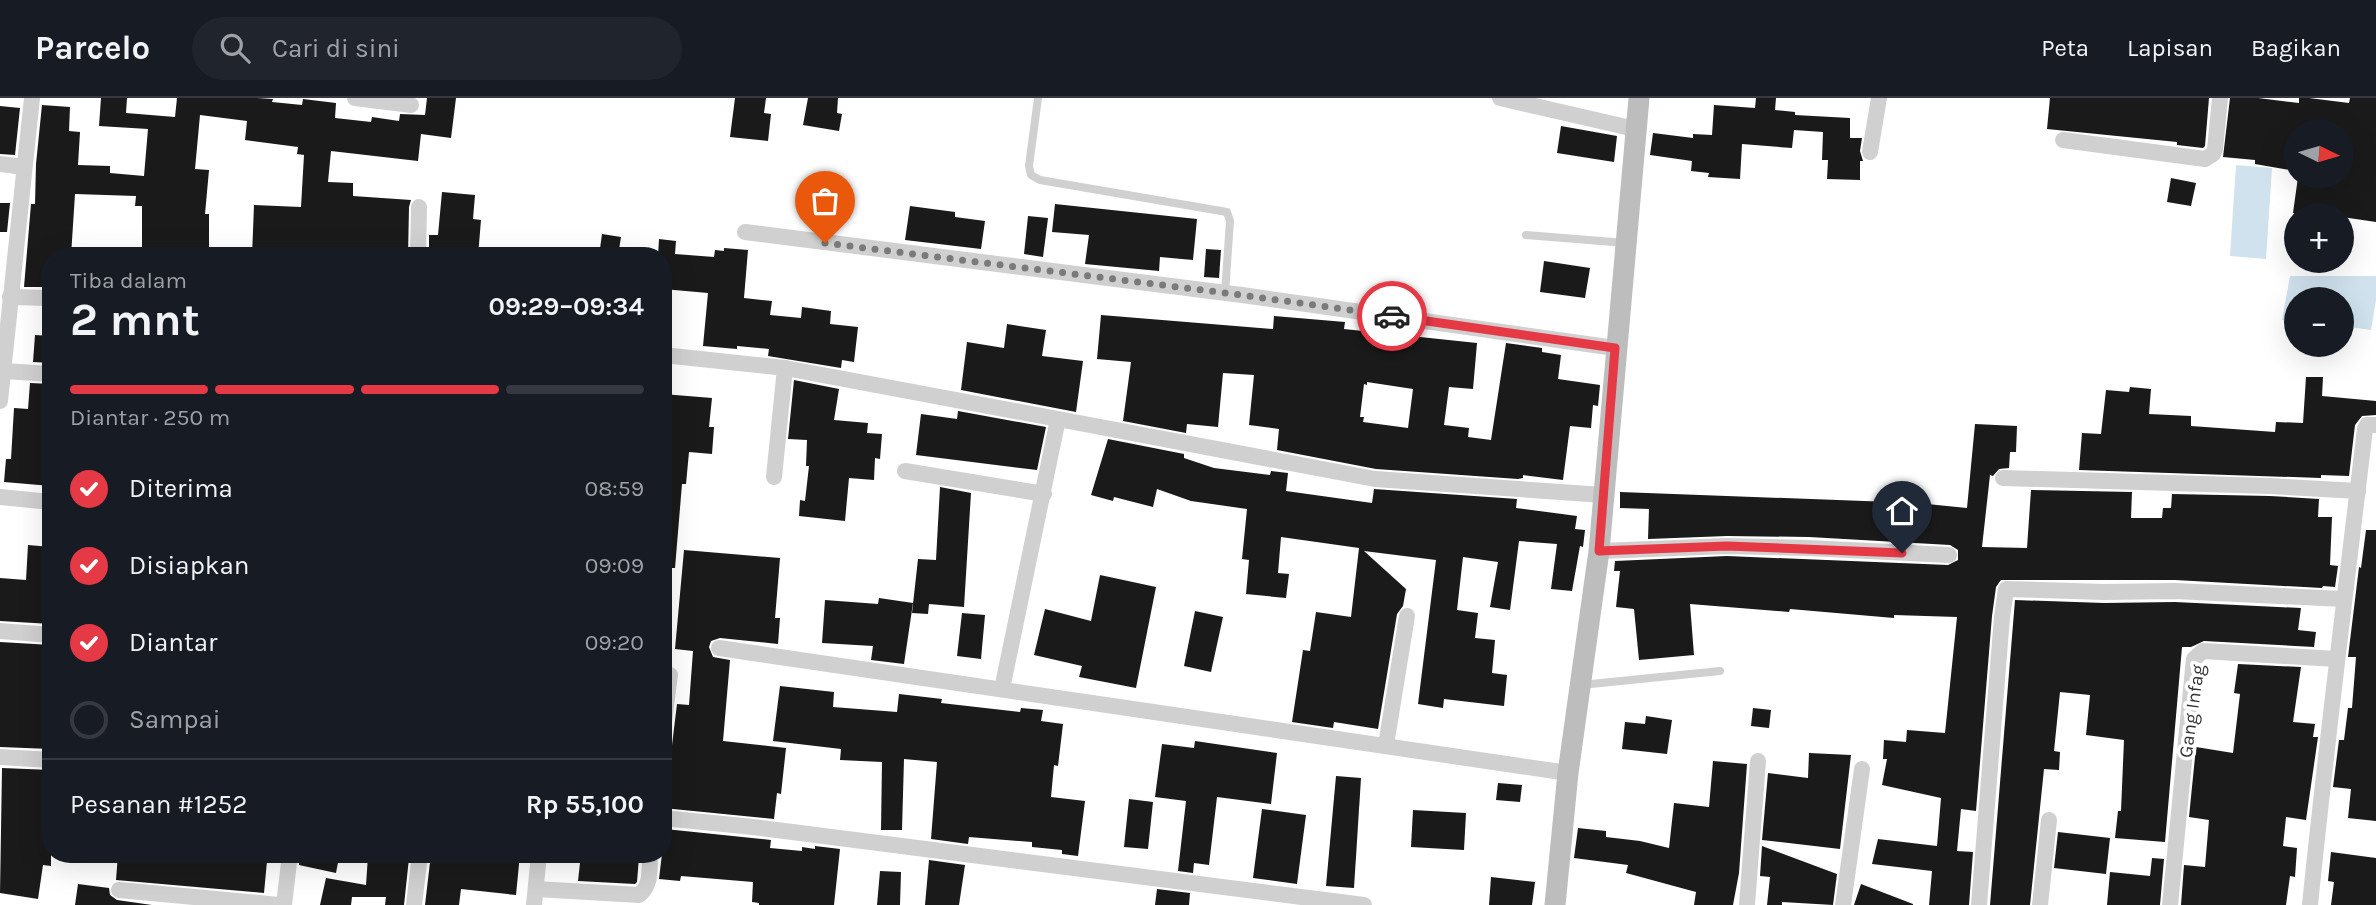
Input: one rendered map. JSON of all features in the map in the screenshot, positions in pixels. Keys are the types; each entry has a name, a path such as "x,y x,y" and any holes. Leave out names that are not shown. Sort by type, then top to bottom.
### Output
{"street":[{"path":"0,401 32,98"},
{"path":"355,98 411,105"},
{"path":"1500,98 1635,129"},
{"path":"1555,905 1568,773 1599,551 1639,98"},
{"path":"1870,152 1879,98"},
{"path":"2063,140 2205,159 2213,154 2215,149 2220,98"},
{"path":"0,164 24,167"},
{"path":"418,247 419,207"},
{"path":"745,232 1225,293 1615,348"},
{"path":"10,298 42,298"},
{"path":"672,356 785,368 1375,479 1603,495"},
{"path":"774,477 785,368"},
{"path":"4,371 42,373"},
{"path":"1002,689 1058,419"},
{"path":"2310,905 2336,659 2365,427 2376,425"},
{"path":"905,471 1044,494"},
{"path":"2003,478 2256,485 2358,491"},
{"path":"0,497 42,501"},
{"path":"1599,551 1727,546 1950,555"},
{"path":"1979,905 2006,589 2175,591 2343,599"},
{"path":"1386,745 1407,616"},
{"path":"0,631 42,634"},
{"path":"719,648 1568,773"},
{"name":"Gang Infag","path":"2170,905 2194,659 2203,651 2336,659"},
{"path":"0,757 42,759"},
{"path":"1747,905 1758,761"},
{"path":"1843,905 1862,769"},
{"path":"672,819 1364,905"},
{"path":"2040,905 2049,820"},
{"path":"284,905 289,863"},
{"path":"414,905 419,863"},
{"path":"538,863 535,897 639,895 648,883 649,863"},
{"path":"119,890 279,905"}],"lane":[{"path":"1038,98 1029,166 1031,175 1059,184 1227,212 1230,221 1225,293"},
{"path":"1526,235 1626,243"},
{"path":"1581,685 1720,671"}],"water":[{"path":"2236,165 2272,168 2266,259 2230,256"},
{"path":"2290,276 2376,276 2376,300 2371,330 2354,328 2354,287 2288,287"}],"building":[{"path":"101,98 127,98 126,113 175,117 177,98 257,98 302,105 303,99 336,103 335,118 371,122 372,117 399,121 400,114 425,115 427,98 456,98 451,138 421,134 418,161 331,151 328,182 353,183 353,196 411,200 408,247 252,247 254,205 301,207 304,155 297,154 298,147 245,140 247,121 200,115 195,169 209,170 205,214 209,214 209,247 142,247 142,206 135,206 136,196 75,194 72,247 42,247 42,287 24,287 31,204 35,204 42,105 70,107 69,131 80,132 78,165 110,166 110,173 144,176 148,129 99,126"},
{"path":"735,98 766,98 764,113 771,114 768,141 730,137"},
{"path":"808,98 838,98 837,113 842,114 839,131 803,125"},
{"path":"1756,98 1776,98 1775,110 1795,112 1795,115 1850,118 1850,138 1862,138 1860,180 1827,179 1828,160 1822,160 1823,132 1794,130 1792,148 1742,144 1740,179 1708,177 1709,173 1691,171 1692,161 1650,155 1653,133 1693,138 1693,134 1712,135 1714,105 1755,108"},
{"path":"2050,98 2209,98 2205,146 2203,148 2177,145 2177,142 2047,129"},
{"path":"2230,98 2299,103 2299,98 2309,98 2349,103 2350,98 2376,98 2376,222 2354,219 2354,203 2294,203 2296,189 2354,189 2354,119 2284,119 2284,169 2255,164 2255,160 2223,157"},
{"path":"0,106 20,108 15,155 0,154"},
{"path":"1561,126 1617,136 1614,162 1557,153"},
{"path":"2171,178 2196,183 2191,206 2167,202"},
{"path":"442,192 475,195 473,219 481,220 479,247 429,247 429,235 438,235"},
{"path":"0,203 10,203 7,232 0,232"},
{"path":"1055,204 1197,219 1193,260 1160,257 1159,271 1085,264 1089,235 1052,232"},
{"path":"910,206 955,212 955,217 985,221 981,249 905,240"},
{"path":"1028,216 1048,218 1043,257 1024,254"},
{"path":"602,234 621,237 619,247 600,247"},
{"path":"659,239 676,241 675,254 714,257 715,250 724,251 724,248 748,250 744,298 772,301 770,315 801,318 802,307 831,311 830,324 858,327 854,362 842,360 841,368 768,356 769,349 703,346 708,293 672,290 672,247 659,247"},
{"path":"1206,249 1221,250 1219,278 1204,277"},
{"path":"1544,261 1590,268 1585,298 1540,292"},
{"path":"1101,315 1273,329 1274,316 1345,322 1344,329 1477,343 1473,389 1449,387 1444,425 1469,428 1468,437 1491,440 1506,343 1542,348 1542,352 1561,355 1558,379 1600,385 1598,406 1593,405 1591,428 1570,426 1563,480 1523,475 1523,478 1518,479 1376,469 1277,450 1279,429 1249,425 1254,375 1223,373 1218,427 1187,424 1186,433 1123,421 1131,362 1097,359","holes":["1367,382 1413,389 1408,428 1363,422 1364,417 1360,417 1364,384 1367,385"]},
{"path":"1007,324 1046,330 1042,356 1083,361 1076,412 961,390 967,342 1004,348"},
{"path":"35,335 42,335 42,362 33,362"},
{"path":"2306,377 2323,377 2322,396 2376,401 2376,415 2362,416 2355,425 2349,476 2321,475 2321,478 2079,470 2082,433 2101,434 2106,390 2129,392 2130,387 2151,389 2149,414 2191,416 2191,426 2275,432 2276,422 2303,423"},
{"path":"794,380 839,389 834,420 868,423 867,433 882,434 880,459 875,458 874,480 849,478 845,521 799,516 800,500 805,501 809,466 806,466 807,440 788,439"},
{"path":"30,383 42,384 42,485 4,482 6,459 11,459 14,408 28,409"},
{"path":"672,395 712,398 709,427 714,427 712,454 689,452 686,484 682,484 675,568 672,568"},
{"path":"958,411 1046,427 1037,470 916,455 921,414 957,419"},
{"path":"1975,424 2017,426 2016,452 2010,452 2009,468 1999,469 1993,476 1990,475 1982,547 2027,548 2031,490 2132,492 2131,518 2162,518 2163,508 2171,508 2172,494 2270,496 2319,499 2318,517 2332,517 2330,565 2338,566 2335,587 2322,588 2175,580 2001,580 1996,587 1992,616 1976,811 1961,809 1957,851 1973,852 1969,905 1929,905 1932,871 1872,864 1878,839 1937,846 1941,798 1882,785 1887,759 1883,759 1884,740 1906,742 1907,730 1945,733 1957,617 1894,615 1894,618 1690,604 1694,655 1639,660 1634,609 1616,607 1620,571 1614,571 1615,561 1727,556 1948,565 1958,560 1958,550 1950,545 1809,537 1648,539 1649,509 1620,508 1620,492 1917,503 1967,508"},
{"path":"1108,439 1184,454 1184,458 1214,468 1270,475 1271,471 1288,473 1286,491 1372,503 1374,489 1517,499 1516,508 1577,516 1575,529 1585,530 1572,591 1551,589 1557,544 1519,541 1510,610 1490,607 1498,562 1463,557 1457,610 1478,613 1475,638 1495,640 1492,673 1507,675 1504,706 1444,699 1443,708 1418,704 1436,560 1364,551 1406,589 1403,606 1397,614 1378,729 1334,722 1333,728 1292,722 1303,650 1310,651 1316,612 1351,617 1359,548 1281,537 1278,573 1289,574 1286,598 1246,594 1249,560 1242,559 1247,509 1191,501 1157,489 1153,507 1114,497 1113,501 1091,495"},
{"path":"940,487 971,493 964,607 929,604 928,614 912,613 918,559 936,560"},
{"path":"2366,530 2376,530 2376,821 2348,818 2351,789 2333,787 2339,740 2344,740 2348,708 2352,708 2356,657 2348,657"},
{"path":"28,545 42,546 42,623 0,621 0,578 26,580"},
{"path":"684,550 780,558 775,618 780,618 778,644 720,638 711,641 709,647 713,657 730,660 723,741 786,748 781,794 777,793 774,819 672,809 672,745 677,704 689,705 693,651 675,649"},
{"path":"1100,575 1156,587 1136,688 1079,677 1082,666 1034,655 1045,609 1091,621"},
{"path":"879,598 913,603 904,664 871,660 873,646 822,643 825,600 878,604"},
{"path":"2015,600 2175,602 2301,608 2298,630 2316,632 2314,647 2204,641 2191,647 2182,647 2165,842 2115,838 2118,811 2121,811 2124,740 2086,735 2090,695 2060,692 2054,751 2060,752 2059,770 2044,769 2030,905 1990,905"},
{"path":"1195,611 1223,617 1211,672 1184,666"},
{"path":"962,613 985,615 981,659 957,656"},
{"path":"0,642 42,644 42,749 0,747"},
{"path":"2238,664 2301,667 2293,722 2315,724 2313,737 2318,737 2306,820 2286,817 2283,846 2297,848 2295,877 2290,876 2286,905 2181,905 2184,865 2205,867 2209,820 2189,817 2196,747 2233,753 2240,694 2234,693"},
{"path":"780,686 834,692 833,707 897,712 899,694 942,699 941,703 1020,712 1021,708 1043,710 1041,721 1063,724 1058,766 1054,765 1051,797 1085,801 1078,856 1062,854 1062,850 1032,847 1032,842 969,837 968,844 931,839 937,762 904,759 902,830 881,830 882,762 840,760 841,749 773,741"},
{"path":"1753,708 1771,710 1769,728 1751,726"},
{"path":"1646,716 1672,720 1667,754 1622,749 1625,722 1645,724"},
{"path":"1195,741 1277,753 1271,804 1217,797 1209,865 1194,863 1193,873 1178,871 1186,801 1155,797 1162,744 1194,748"},
{"path":"1809,753 1851,755 1840,849 1762,840 1768,773 1808,778"},
{"path":"1713,761 1747,764 1739,873 1733,905 1694,905 1696,892 1626,873 1628,865 1574,858 1578,828 1606,831 1606,837 1669,848 1674,803 1709,807"},
{"path":"2,768 42,770 42,863 51,863 51,866 43,865 38,899 0,893"},
{"path":"1336,776 1361,778 1354,888 1326,886"},
{"path":"1498,783 1522,785 1520,802 1496,800"},
{"path":"1129,799 1153,802 1148,849 1124,847"},
{"path":"1262,809 1306,815 1297,884 1253,878"},
{"path":"1413,810 1466,813 1464,850 1411,847"},
{"path":"672,830 771,840 770,848 802,851 802,847 815,849 815,846 840,849 834,905 759,905 752,902 753,882 681,876 680,881 659,879 661,863 672,863"},
{"path":"2058,832 2110,838 2106,874 2054,868"},
{"path":"1762,846 1837,874 1833,905 1782,902 1782,905 1767,905 1770,877 1760,876"},
{"path":"2331,852 2376,858 2376,905 2331,905 2334,882 2328,881"},
{"path":"2152,858 2164,859 2160,905 2107,905 2110,872 2150,876"},
{"path":"929,860 965,865 959,905 925,905"},
{"path":"117,863 267,863 264,893 116,880"},
{"path":"299,863 338,863 336,873"},
{"path":"368,863 408,863 404,905 385,905 386,897 352,897 351,905 320,905 326,878 366,885"},
{"path":"430,863 519,863 516,895 461,889 459,905 425,905"},
{"path":"580,863 639,863 635,884 578,881"},
{"path":"880,871 901,872 900,905 877,905"},
{"path":"1491,877 1535,882 1532,905 1489,905"},
{"path":"78,884 109,888 110,895 117,900 152,905 75,905"},
{"path":"1861,884 1913,904 1913,905 1854,905"},
{"path":"1157,889 1190,893 1189,905 1155,905"}],"way so far":[{"path":"825,243 1392,316"}],"route":[{"path":"1392,316 1615,348 1599,551 1727,546 1902,553"}]}
